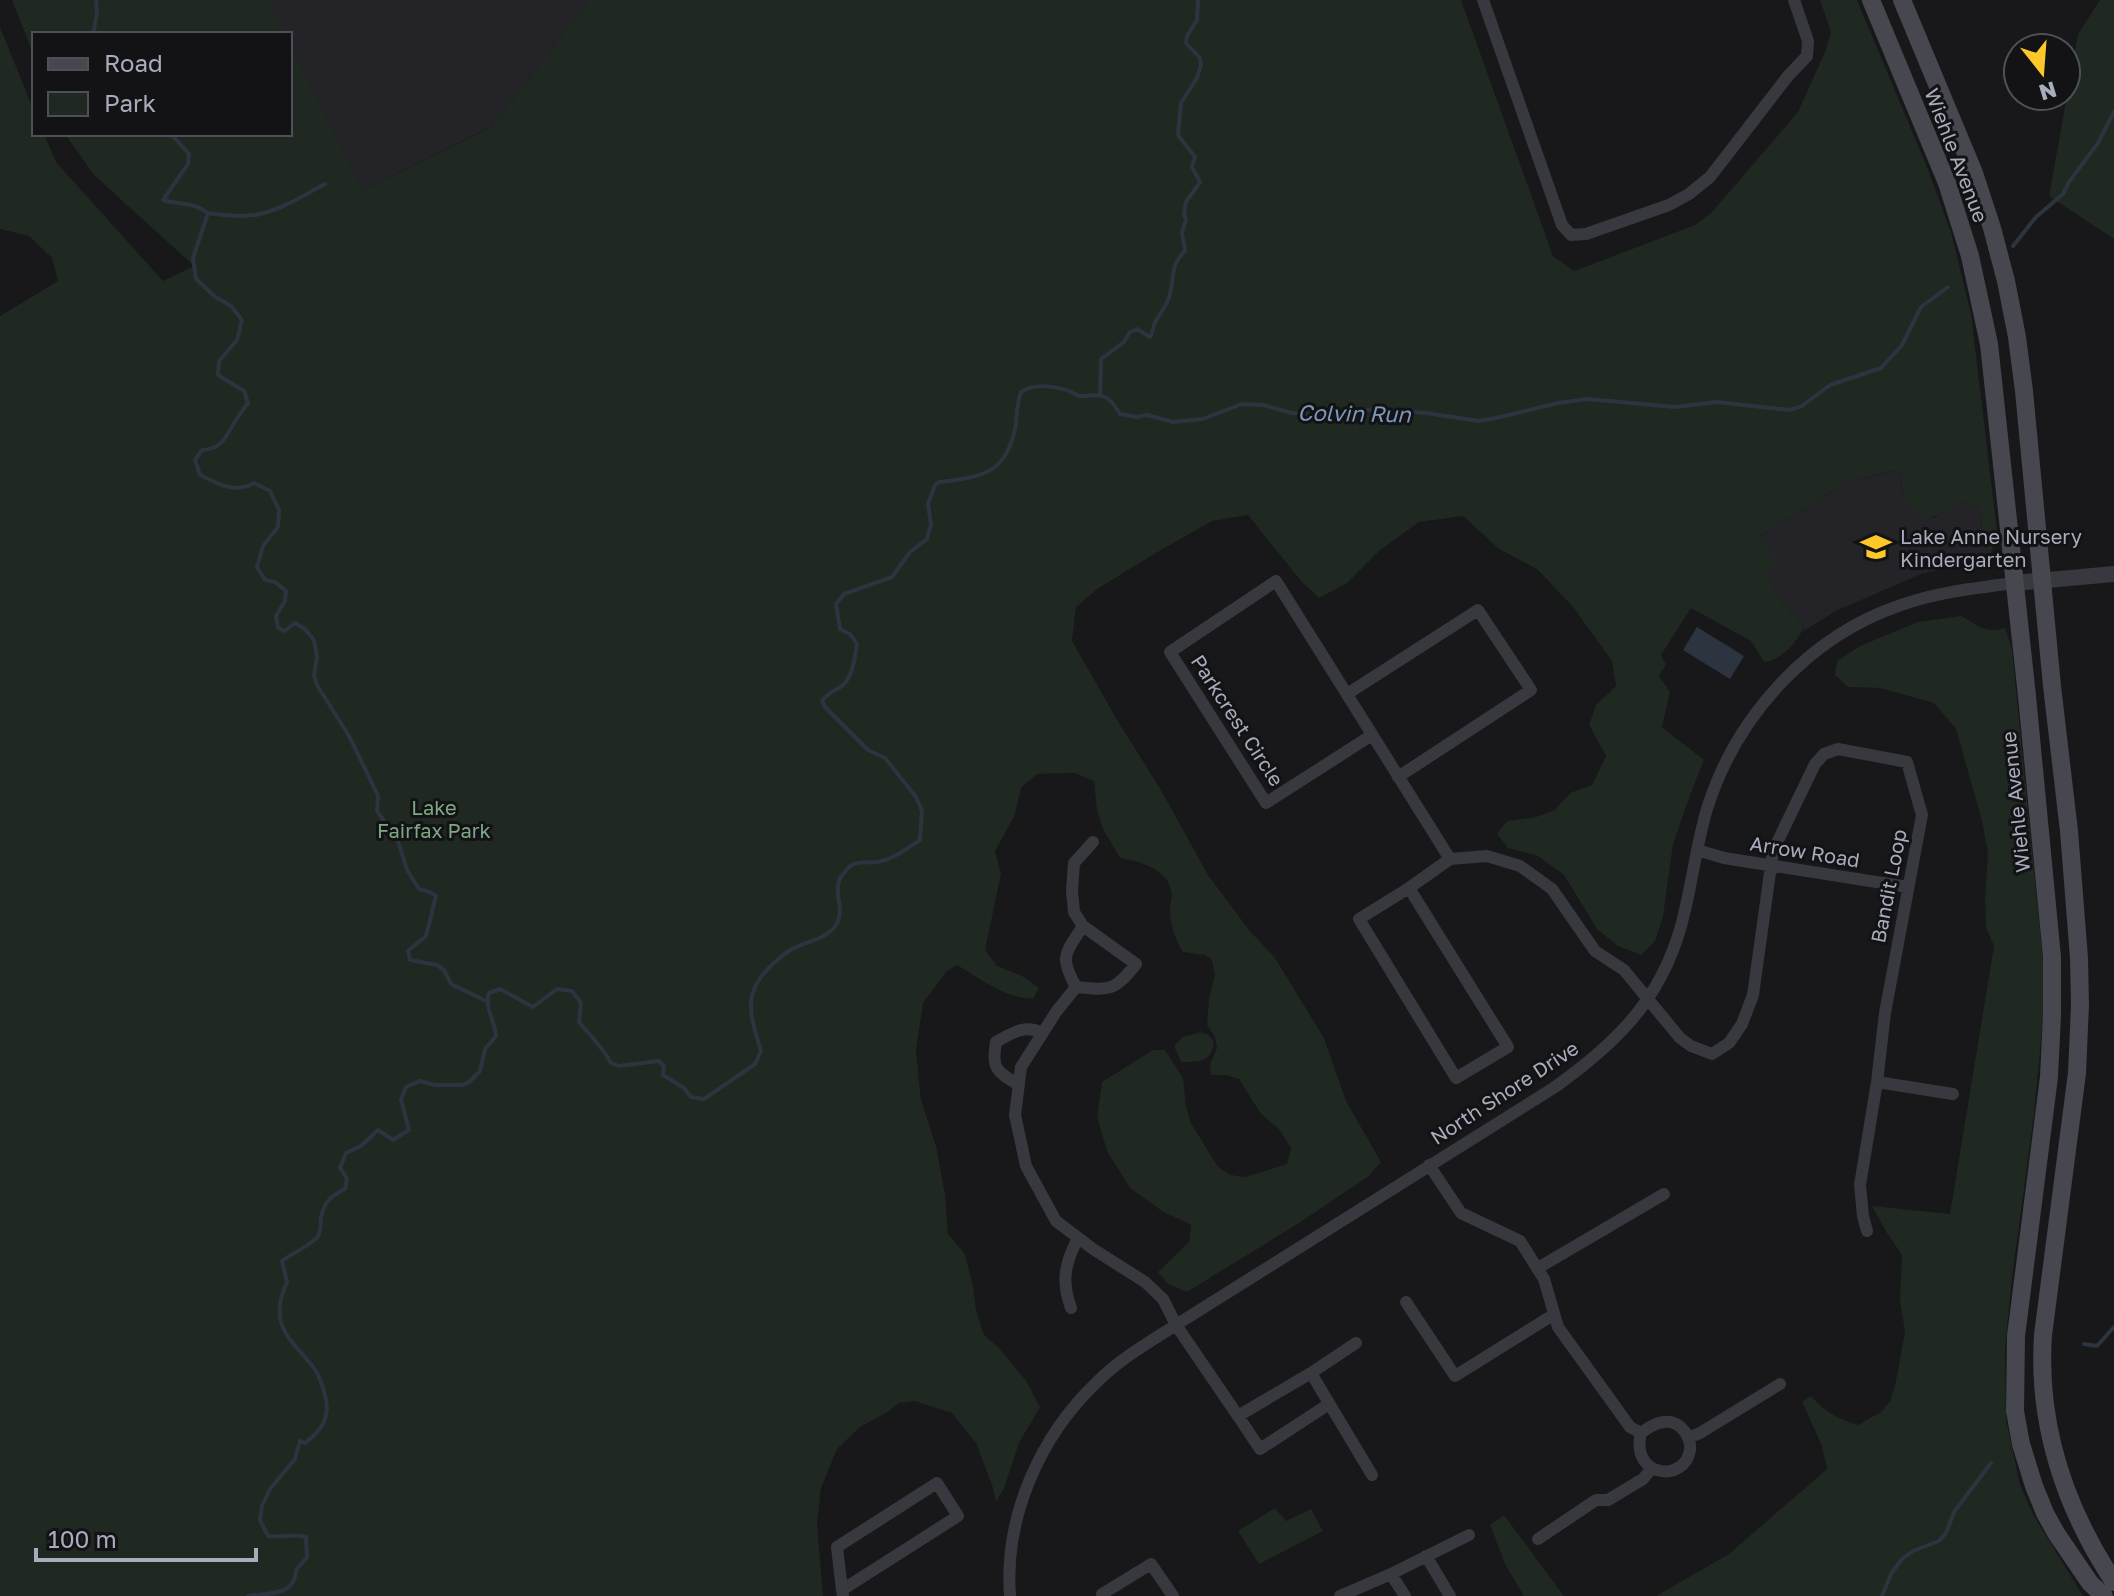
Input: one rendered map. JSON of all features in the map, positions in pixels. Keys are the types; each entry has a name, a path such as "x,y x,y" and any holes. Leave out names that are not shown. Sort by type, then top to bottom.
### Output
{"main road":[{"name":"Wiehle Avenue","path":"1871,0 1947,183 1965,237 1989,344 2048,914 2052,1000 2049,1077 2016,1336 2015,1411 2021,1444 2045,1513 2090,1583 2104,1596"},
{"name":"Wiehle Avenue","path":"1902,0 1974,173 2006,281 2017,337 2076,911 2080,1005 2077,1073 2043,1335 2042,1375 2049,1434 2061,1476 2077,1518 2114,1582"}],"street":[{"path":"1483,0 1562,225 1571,235 1586,234 1669,205 1710,177 1807,56 1808,41 1794,0"},
{"name":"North Shore Drive","path":"1010,1596 1010,1562 1018,1516 1037,1465 1058,1427 1097,1381 1176,1325 1555,1087 1617,1037 1648,999 1676,942 1713,791 1733,747 1767,698 1803,662 1842,633 1899,605 1954,591 2114,574"},
{"name":"Parkcrest Circle","path":"1372,735 1266,803 1170,652 1276,581 1450,859"},
{"path":"1347,694 1478,610 1531,690 1398,777"},
{"name":"Bandit Loop","path":"1648,999 1680,1038 1691,1046 1712,1054 1729,1043 1742,1024 1753,995 1773,851 1815,764 1824,754 1838,749 1907,762 1922,815 1885,1013 1860,1185 1867,1231"},
{"path":"1076,987 1111,988 1136,964 1083,926 1074,912 1074,863 1093,842"},
{"name":"Arrow Road","path":"1697,850 1724,858 1908,887"},
{"path":"1409,888 1508,1047 1456,1078 1359,919 1450,859 1487,856 1520,866 1552,889 1595,951 1624,970 1648,999"},
{"path":"1076,987 1065,966 1066,952 1083,926"},
{"path":"1076,987 1021,1067 1015,1115 1026,1166 1056,1221 1145,1282 1163,1299 1176,1325 1260,1449 1329,1404"},
{"path":"1019,1085 999,1074 993,1059 996,1042 1017,1030 1034,1029 1042,1033"},
{"path":"1877,1082 1953,1094"},
{"path":"1429,1165 1461,1213 1520,1241 1544,1279 1558,1327 1630,1427 1641,1433"},
{"path":"1538,1268 1664,1194"},
{"path":"1071,1308 1065,1292 1065,1273 1078,1238"},
{"path":"1406,1302 1455,1376 1553,1315"},
{"path":"1238,1416 1356,1343"},
{"path":"1311,1373 1372,1475"},
{"path":"1688,1438 1780,1384"},
{"path":"1666,1421 1680,1425 1688,1438 1690,1450 1684,1463 1674,1470 1659,1472 1647,1466 1638,1444 1641,1433 1653,1424 1666,1421"},
{"path":"1538,1539 1596,1500 1608,1500 1643,1479 1652,1468"},
{"path":"937,1483 958,1516 843,1593 837,1547 937,1483"},
{"path":"1340,1596 1469,1535"},
{"path":"1426,1556 1450,1596"},
{"path":"1104,1596 1102,1594 1151,1564 1173,1596"},
{"path":"1391,1574 1405,1596"}],"shaded area":[{"path":"171,0 589,0 493,126 347,198 292,136 292,32 199,32"},
{"name":"Lake Anne Nursery Kindergarten","path":"1900,470 1902,490 1934,518 1961,502 1977,507 1990,558 1921,574 1836,611 1802,632 1804,626 1782,602 1766,574 1760,536 1849,481"},
{"path":"1697,627 1744,656 1730,679 1683,650"}],"green space":[{"path":"12,0 268,0 284,32 32,32 32,51"},
{"name":"Lake Fairfax Park","path":"589,0 1461,0 1553,256 1574,271 1695,225 1712,212 1798,112 1831,32 1820,0 1857,0 1951,232 1971,314 1997,531 1990,558 1977,507 1961,502 1938,515 1923,518 1907,502 1899,470 1849,481 1760,536 1776,564 1766,574 1782,602 1804,626 1793,644 1782,654 1764,662 1751,641 1691,608 1661,655 1666,665 1659,676 1670,692 1662,727 1704,760 1673,844 1663,917 1655,941 1641,955 1618,946 1597,929 1564,875 1538,856 1508,848 1497,834 1507,821 1536,817 1555,810 1570,793 1592,785 1606,756 1589,725 1596,705 1616,686 1612,661 1573,607 1537,569 1499,549 1463,516 1419,522 1380,550 1347,583 1319,598 1301,581 1248,515 1212,521 1097,589 1076,607 1072,641 1208,875 1249,930 1275,958 1324,1038 1346,1101 1381,1162 1369,1176 1187,1292 1168,1284 1158,1272 1189,1242 1191,1225 1162,1211 1130,1188 1107,1151 1097,1117 1102,1082 1153,1050 1165,1050 1183,1078 1191,1123 1218,1167 1231,1175 1245,1177 1287,1164 1291,1148 1279,1129 1261,1114 1239,1079 1211,1075 1210,1064 1217,1048 1215,1037 1207,1025 1215,975 1212,960 1205,955 1183,952 1180,947 1171,921 1172,893 1164,877 1151,867 1120,858 1103,829 1094,781 1075,773 1037,774 1021,788 1014,817 995,851 1001,874 985,950 997,966 1024,977 1039,988 1033,999 1022,998 993,987 957,965 947,971 923,1003 916,1051 921,1100 936,1146 945,1194 948,1234 965,1254 984,1335 1027,1382 1040,1407 1019,1443 996,1502 976,1443 952,1413 915,1401 899,1403 860,1427 837,1449 821,1488 817,1523 823,1596 0,1596 0,316 58,281 52,258 29,236 0,229 0,27 32,106 32,136 45,136 56,162 163,281 194,266 94,175 66,136 292,136 292,49 363,190 492,127"},
{"path":"2100,0 2114,0 2114,239 2049,196 2064,112 2082,112 2082,32 2079,32"},
{"path":"1961,616 1986,629 2005,628 2012,649 2043,962 2043,1020 2034,1114 2005,1350 2006,1419 2020,1485 2034,1516 2083,1596 1656,1596 1729,1554 1827,1469 1822,1446 1802,1402 1811,1396 1832,1414 1858,1425 1881,1412 1890,1401 1905,1331 1900,1301 1902,1255 1872,1206 1950,1214 1994,946 1986,927 1988,853 1982,821 1956,729 1934,703 1880,688 1848,687 1835,675 1837,661 1860,646 1918,622"},
{"path":"1200,1032 1209,1035 1214,1042 1210,1054 1199,1061 1181,1062 1174,1046 1183,1037"},
{"path":"1275,1508 1286,1521 1311,1509 1323,1531 1259,1564 1238,1531"},
{"path":"1504,1515 1564,1596 1524,1596 1506,1566 1490,1525"}],"waterway":[{"path":"93,32 96,0"},
{"path":"1100,395 1101,359 1124,342 1130,332 1137,329 1150,337 1168,301 1176,262 1185,251 1182,233 1186,202 1200,182 1192,167 1195,157 1178,135 1181,103 1197,78 1201,65 1200,58 1186,43 1197,20 1198,0"},
{"name":"Colvin Run","path":"2013,246 2036,217 2063,194 2098,143 2114,112"},
{"path":"173,136 189,154 188,164 163,200 192,205 208,213"},
{"path":"325,184 269,212 241,216 208,213 193,258 196,279 214,296 231,306 242,320 237,340 219,361 218,375 244,391 248,403 224,440 215,447 202,450 195,460 200,475 220,484 240,488 254,483 270,491 279,510 278,527 263,546 257,567 265,580 275,582 286,591 285,601 276,616 278,628 285,631 295,623 314,640 317,685 349,736 370,779 378,796 377,811 398,841 407,870 419,889 436,896 426,936 408,951 410,960 437,965 444,970 451,984 486,1001"},
{"name":"Colvin Run","path":"248,1596 286,1589 307,1557 306,1537 268,1536 260,1520 270,1489 295,1459 300,1441 305,1443 320,1428 327,1410 317,1374 282,1326 280,1304 287,1282 282,1261 318,1236 326,1203 345,1189 347,1179 340,1168 346,1153 361,1146 378,1130 393,1140 409,1130 401,1099 406,1087 420,1081 435,1085 462,1085 480,1071 485,1049 496,1036 488,1004 489,993 500,989 533,1007 557,989 572,991 581,1003 579,1022 611,1063 619,1066 659,1061 664,1066 663,1075 684,1088 691,1097 704,1099 755,1064 761,1051 751,1004 756,984 786,953 833,929 839,918 838,885 844,873 855,864 889,859 920,840 922,811 916,797 885,758 868,750 822,701 850,676 857,644 850,634 840,629 836,604 844,594 892,577 910,552 927,539 931,524 928,504 935,485 981,474 1000,462 1012,440 1021,392 1046,386 1079,396 1100,395 1111,401 1120,414 1147,415 1173,422 1203,419 1242,404 1263,405 1292,413 1335,416 1374,409 1479,421 1588,399 1675,407 1717,402 1790,410 1802,406 1830,385 1881,368 1902,345 1921,307 1948,287"},
{"path":"2084,1344 2097,1346 2114,1327"},
{"path":"1882,1596 1891,1574 1902,1559 1939,1541 1946,1533 1954,1512 1991,1463"}],"place":[{"name":"Lake Anne Nursery Kindergarten","path":"1876,547"}]}
